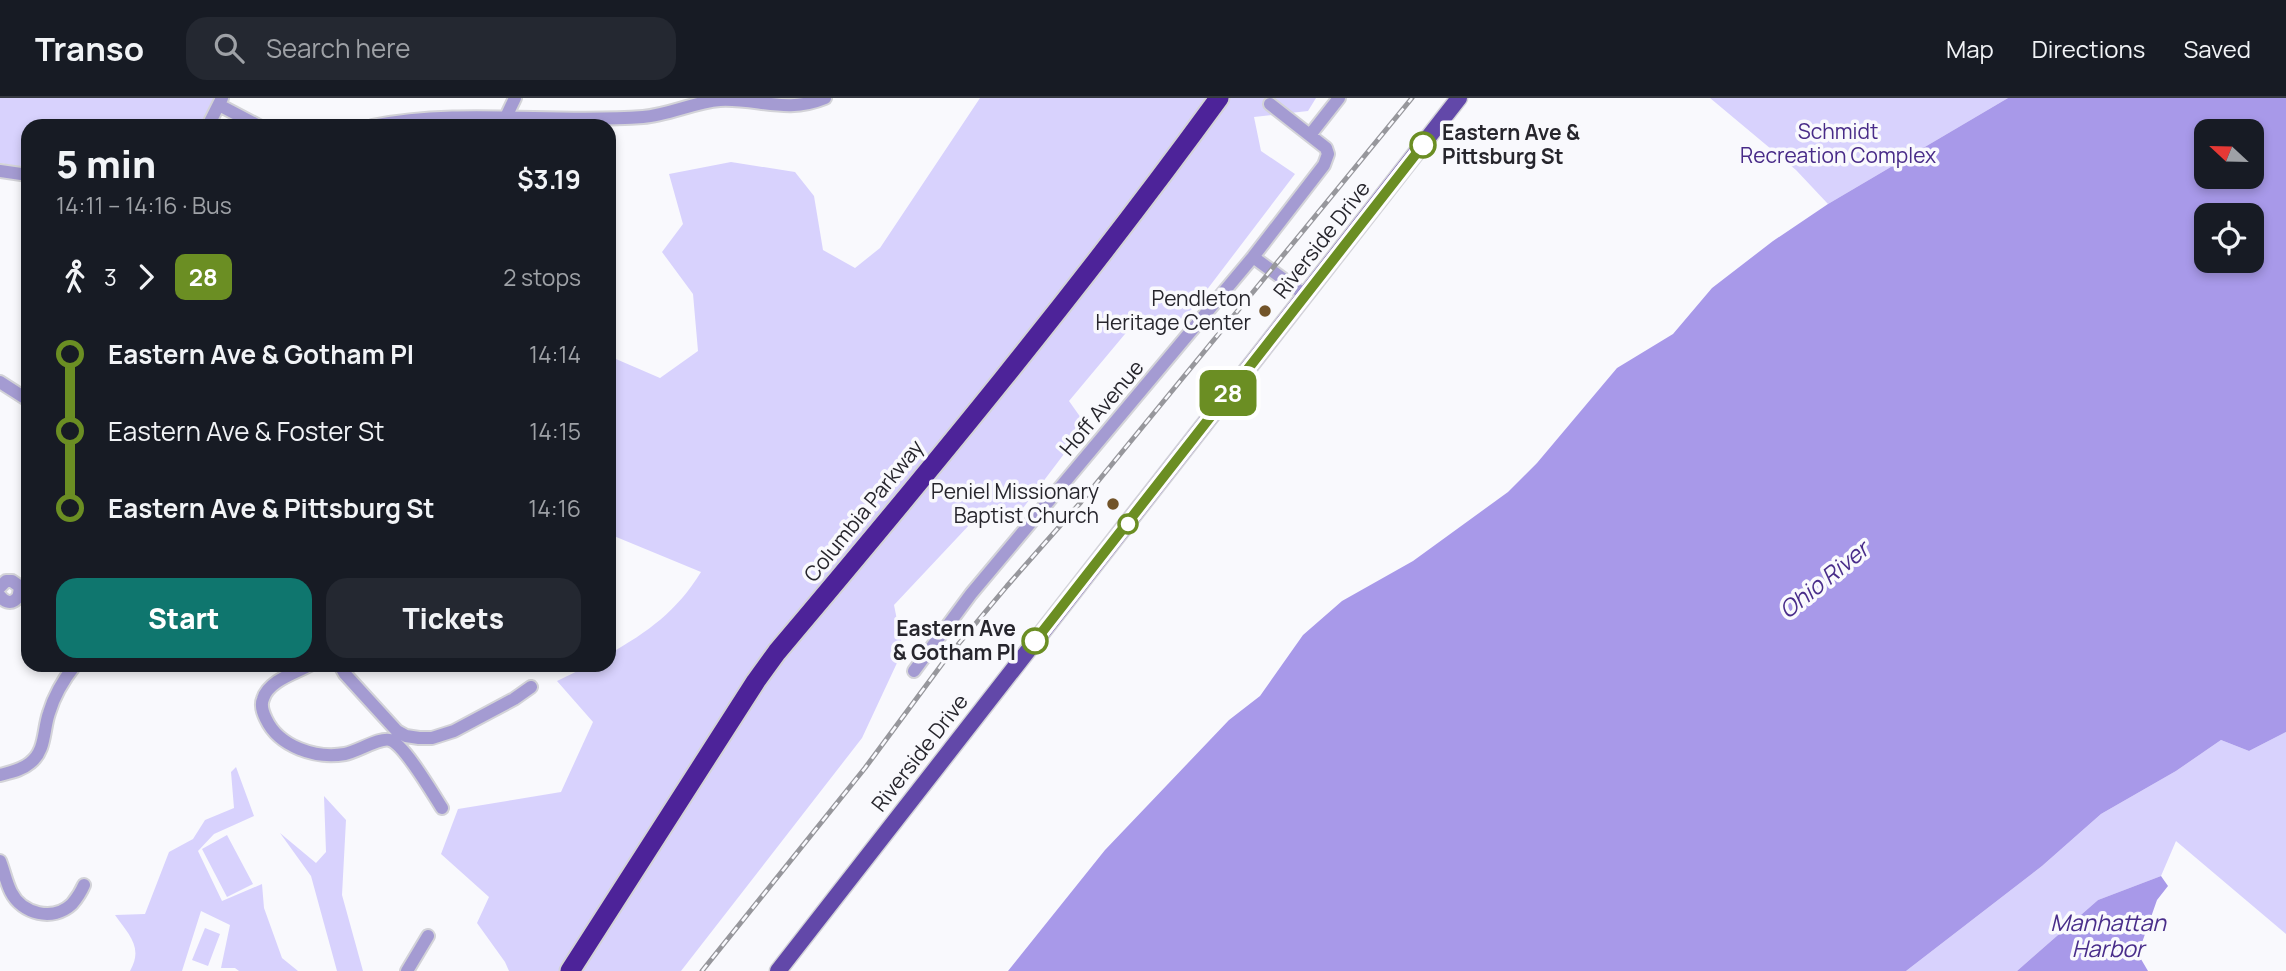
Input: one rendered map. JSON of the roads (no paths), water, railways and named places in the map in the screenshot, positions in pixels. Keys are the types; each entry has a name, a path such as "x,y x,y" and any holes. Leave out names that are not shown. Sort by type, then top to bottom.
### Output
{"highway":[{"name":"Columbia Parkway","path":"570,971 777,652 1052,317 1160,179 1219,98"}],"main road":[{"name":"Riverside Drive","path":"778,971 1460,98"}],"street":[{"path":"506,117 515,98"},
{"path":"428,119 645,117 722,100 741,99 791,106 805,105 825,98"},
{"path":"1270,104 1312,136 1339,98"},
{"path":"212,119 220,102 248,119"},
{"name":"Hoff Avenue","path":"914,671 971,594 1253,257 1327,160 1326,148 1312,136"},
{"path":"0,171 21,174"},
{"path":"1253,257 1305,295"},
{"path":"0,382 21,396"},
{"path":"0,587 6,581 12,580 19,586 20,593 17,599 10,602 0,596"},
{"path":"0,775 22,769 35,759 43,743 49,712 56,694 70,672"},
{"path":"296,672 273,684 263,696 263,713 275,732 299,749 322,755 353,753 381,739 391,740 402,748 442,808"},
{"path":"344,672 397,731 405,736 419,738 432,738 454,731 531,687"},
{"path":"0,861 12,894 22,906 37,914 49,914 66,908 84,885"},
{"path":"407,971 428,936"}],"water":[{"name":"Ohio River","path":"2008,98 2286,98 2286,732 2249,751 2221,740 2176,771 2101,814 2042,866 1906,971 1008,971 1105,850 1229,720 1260,696 1303,635 1342,601 1413,561 1508,492 1537,463 1617,368 1673,334 1712,288 1773,241 1828,204"},
{"name":"Manhattan Harbor","path":"2161,876 2168,886 2157,900 2138,954 2148,971 2017,971 2098,900"}],"railway":[{"path":"702,971 865,768 945,660 1081,502 1412,98"}],"place":[{"name":"Eastern Ave & Pittsburg St","path":"1423,145"},
{"name":"Pendleton Heritage Center","path":"1265,311"},
{"name":"Peniel Missionary Baptist Church","path":"1113,504"},
{"name":"Eastern Ave & Gotham Pl","path":"1035,641"}],"park label":[{"name":"Schmidt Recreation Complex","path":"1838,144"}]}
